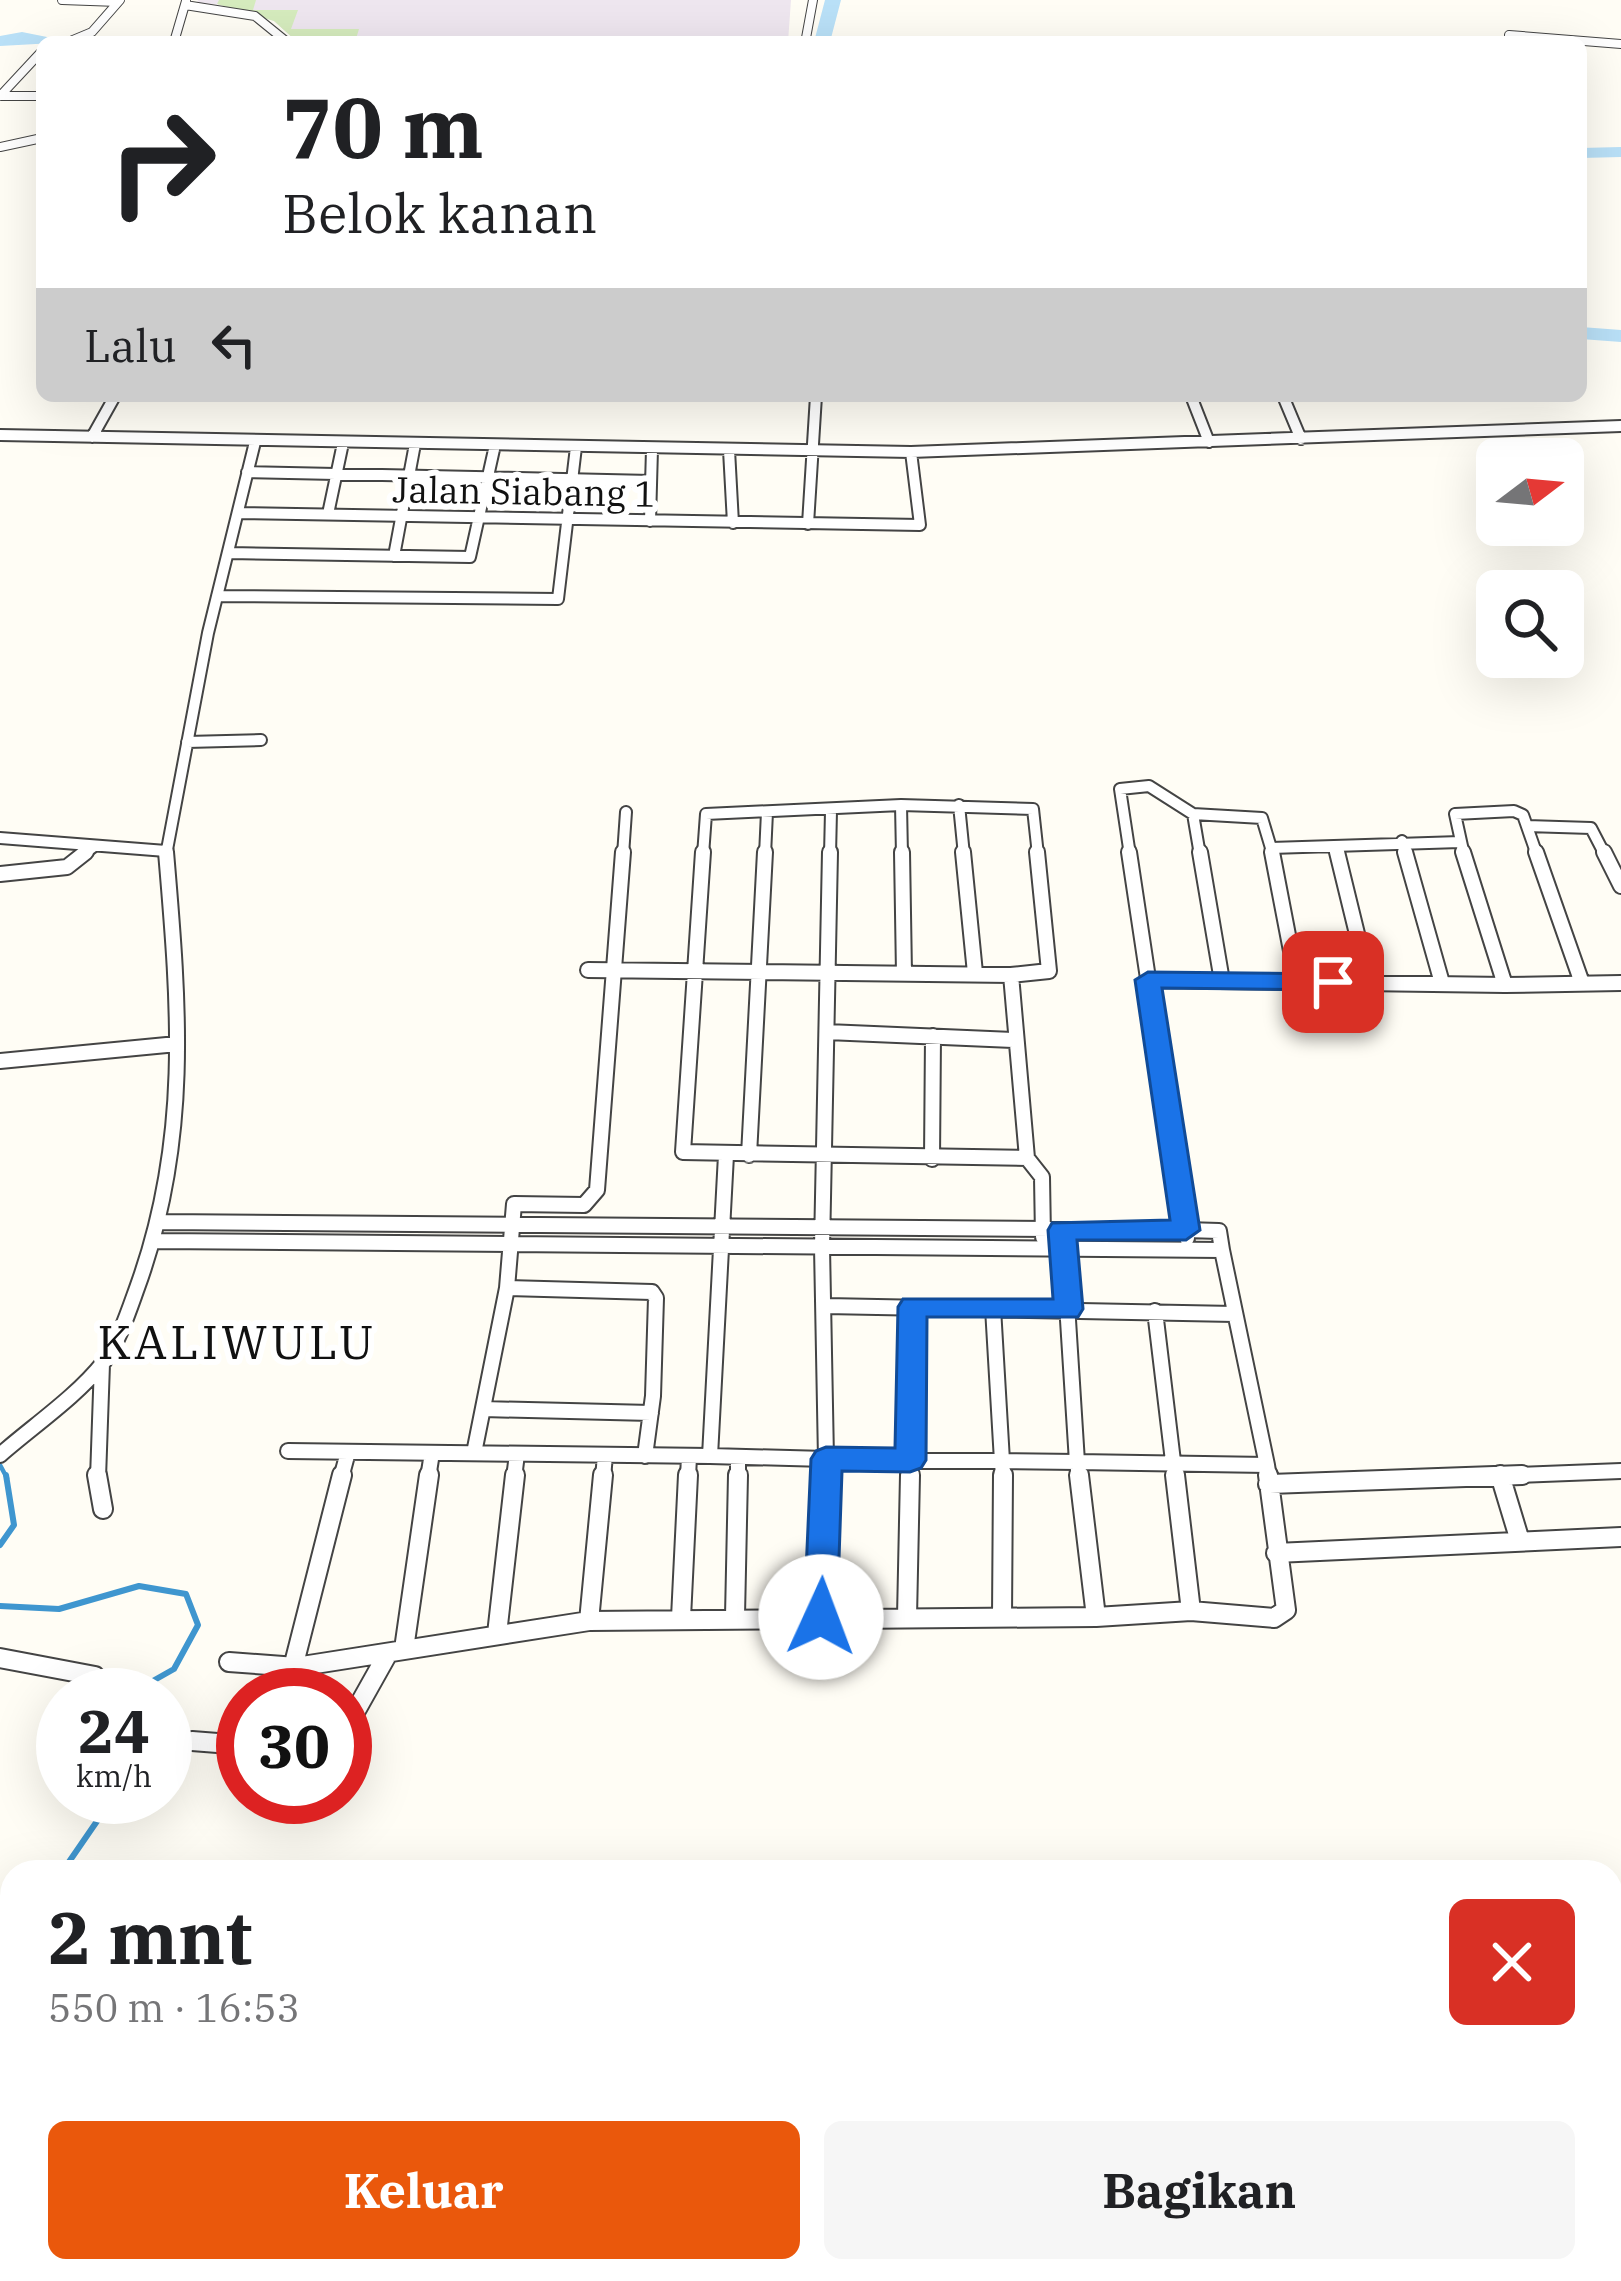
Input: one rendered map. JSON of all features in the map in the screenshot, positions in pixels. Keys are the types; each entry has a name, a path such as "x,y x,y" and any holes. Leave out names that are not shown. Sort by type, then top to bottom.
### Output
{"street":[{"path":"62,0 119,1"},
{"path":"806,36 813,0"},
{"path":"83,36 119,1"},
{"path":"176,36 186,3 223,6 274,26 282,36"},
{"path":"1509,35 1521,36"},
{"path":"1587,41 1621,44"},
{"path":"36,57 0,96 36,96"},
{"path":"0,147 36,139"},
{"path":"92,437 112,402"},
{"path":"808,524 808,452 815,402"},
{"path":"1193,402 1208,442"},
{"path":"1285,402 1300,439"},
{"path":"0,435 911,452 1621,426"},
{"path":"0,1455 28,1435 101,1364 123,1327 161,1222 176,1115 177,1044 166,851 184,783 187,742 217,596 255,442"},
{"path":"328,514 344,442"},
{"path":"394,556 415,444"},
{"path":"229,554 470,557 495,446"},
{"path":"217,596 556,600 576,447"},
{"path":"650,521 652,448"},
{"path":"729,450 733,523"},
{"name":"Jalan Siabang 1","path":"238,513 920,525 911,452"},
{"path":"247,472 651,481"},
{"path":"187,742 260,740"},
{"path":"1189,1249 1120,789 1149,786 1193,814 1262,818 1297,982"},
{"path":"901,805 904,974"},
{"path":"588,970 615,971 696,971 759,971 904,974 975,973 1011,975 1049,971 1033,809 901,805 704,817 696,971 683,1152 1027,1158"},
{"path":"959,805 975,973"},
{"path":"474,1454 507,1288 514,1204 584,1205 594,1198 626,812"},
{"path":"749,1155 767,812"},
{"path":"821,1617 831,812"},
{"path":"1505,985 1460,842 1457,812 1523,815 1582,983"},
{"path":"1193,814 1222,981"},
{"path":"1527,826 1591,828 1621,886"},
{"path":"0,838 166,851"},
{"path":"1402,841 1442,983"},
{"path":"1270,848 1460,842"},
{"path":"0,874 75,865 93,847"},
{"path":"1336,848 1369,982"},
{"path":"1011,975 1013,1040 1027,1158 1042,1177 1044,1248"},
{"path":"1148,980 1621,983"},
{"path":"827,1032 1013,1040"},
{"path":"932,1036 932,1159"},
{"path":"0,1061 177,1044"},
{"path":"710,1456 726,1155"},
{"path":"161,1222 1219,1231 1268,1474 1286,1610 1282,1615 1191,1611 1096,1617 735,1616 589,1621 296,1667 229,1662"},
{"path":"1062,1230 1077,1462 1096,1617"},
{"path":"156,1241 1222,1250"},
{"path":"507,1288 652,1292 656,1298 645,1456"},
{"path":"826,1306 1234,1314"},
{"path":"908,1617 913,1307"},
{"path":"993,1308 1003,1460 1002,1617"},
{"path":"1155,1311 1191,1611"},
{"path":"101,1364 95,1461 103,1509"},
{"path":"483,1409 651,1413"},
{"path":"288,1451 1003,1460 1173,1464 1268,1474 1621,1471"},
{"path":"296,1667 348,1452"},
{"path":"372,1689 396,1652 432,1453"},
{"path":"497,1634 517,1454"},
{"path":"589,1621 604,1455"},
{"path":"681,1618 689,1456"},
{"path":"735,1616 738,1457"},
{"path":"1500,1475 1520,1541"},
{"path":"1276,1553 1621,1537"},
{"path":"0,1658 53,1668"},
{"path":"192,1741 216,1743"}],"shaded area":[{"path":"791,0 788,36 291,36 274,21 225,5 197,3"}],"green space":[{"path":"219,0 256,0 253,10 298,10 291,29 359,29 357,36 291,36 274,21 217,4"}],"waterway":[{"path":"824,36 833,0"},
{"path":"0,41 36,39"},
{"path":"1587,153 1621,152"},
{"path":"1587,333 1621,336"},
{"path":"0,1465 6,1477"},
{"path":"0,1545 14,1525 6,1477"},
{"path":"0,1606 59,1609 139,1586 186,1594 198,1625 175,1668"},
{"path":"70,1860 95,1824"}],"district":[{"name":"KALIWULU","path":"237,1341"}],"route":[{"path":"821,1617 826,1459 910,1460 913,1307 1068,1309 1062,1230 1186,1230 1148,980 1333,982"}]}
